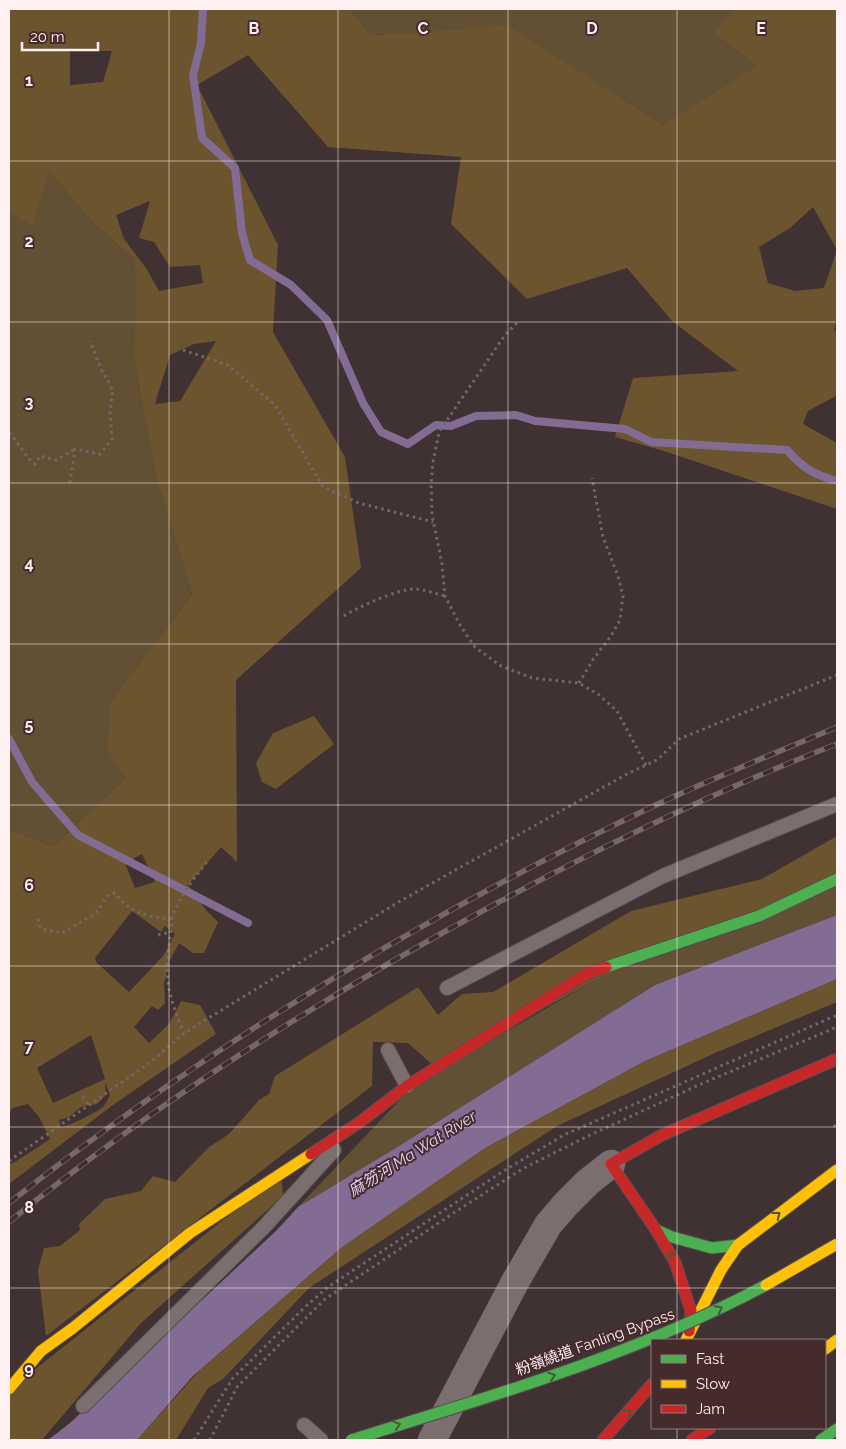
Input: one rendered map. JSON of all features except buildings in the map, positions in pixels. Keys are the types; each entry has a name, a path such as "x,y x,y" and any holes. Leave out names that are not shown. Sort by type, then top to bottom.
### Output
{"main road":[{"path":"9,1390 41,1351 73,1328 190,1232 360,1122 407,1086 586,974 759,916 837,879"},
{"path":"687,1338 691,1311 674,1262 656,1230 611,1164 662,1135 837,1059"},
{"path":"687,1338 721,1270 738,1244 837,1170"},
{"path":"656,1230 672,1237 712,1248 738,1244"},
{"name":"粉嶺繞道 Fanling Bypass","path":"351,1440 556,1374 633,1346 710,1314 778,1279 837,1244"},
{"path":"826,1348 837,1340"},
{"path":"603,1440 651,1385"},
{"path":"692,1440 708,1429"},
{"path":"821,1440 837,1429"}],"street":[{"path":"432,1440 515,1282 548,1225 588,1182 611,1164"}],"lane":[{"path":"447,988 663,876 837,804"},
{"path":"388,1050 407,1086"},
{"path":"83,1406 265,1226 360,1122"},
{"path":"304,1425 321,1440"}],"path":[{"path":"518,324 505,335 439,432 431,485 433,522 442,564 445,596 461,627 475,647 501,666 532,678 579,683 598,694 617,711 646,765"},
{"path":"9,434 11,434 29,459 35,464 40,456 56,460 75,449 100,454 112,439 110,411 112,390 90,341"},
{"path":"183,350 228,366 275,404 324,486 359,503 433,522"},
{"path":"70,483 75,449"},
{"path":"579,683 620,620 623,596 618,576 603,537 592,478"},
{"path":"344,616 372,603 414,589 445,596"},
{"path":"9,1161 152,1061 184,1033 402,900 627,774 658,760 679,739 837,675"},
{"path":"184,1033 175,1013 170,995 168,958 171,918 188,886 210,859"},
{"path":"38,919 41,930 62,933 96,913 107,896 115,893 123,905 140,913 155,917 171,918"},
{"path":"158,935 171,932"},
{"path":"194,1440 233,1378 328,1287 505,1170 564,1135 837,1015"},
{"path":"210,1440 237,1387 325,1299 455,1212 524,1168 588,1136 701,1084 837,1027"},
{"path":"83,1096 89,1106"},
{"path":"834,1127 837,1121"}],"shaded area":[{"path":"9,9 349,9 372,35 508,26 663,125 758,66 714,33 735,9 837,9 837,250 837,319 834,330 837,331 837,389 836,396 808,411 803,424 837,443 837,509 664,451 615,437 633,378 738,371 672,321 627,268 527,299 451,224 461,157 328,147 248,55 197,85 278,245 273,332 345,457 361,568 236,680 237,862 221,847 188,885 205,909 218,922 204,953 193,953 179,943 170,960 164,983 165,1003 158,1010 152,1006 134,1027 149,1043 169,1024 181,1001 200,1005 216,1034 113,1105 9,1184 9,1164 50,1139 39,1117 28,1104 12,1108 9,1114 9,829 53,846 126,778 108,751 110,702 192,594 156,478 134,359 135,260 91,221 49,170 32,226 9,212","holes":["70,50 112,51 103,82 70,85","150,201 139,238 154,242 170,267 200,265 203,283 159,291 146,268 124,239 116,215","813,207 837,250 824,288 795,291 768,283 759,247 790,228","216,341 180,401 155,404 170,355 194,344","142,854 155,882 135,888 125,863","132,911 161,932 165,926 175,934 163,956 129,992 96,962 95,958","91,1035 105,1079 53,1103 37,1068","105,1082 110,1095 104,1106 96,1112 61,1127 59,1120 69,1117 81,1107 97,1104 106,1095"]},
{"path":"349,9 737,9 774,68 663,125 508,27 372,35"},
{"path":"49,169 91,221 135,260 134,359 156,478 192,594 110,702 126,778 53,846 9,829 9,212 31,225"},
{"path":"314,716 334,744 276,789 262,782 256,763 273,733"},
{"path":"837,836 837,880 590,983 436,1068 408,1043 373,1042 372,1086 46,1336 38,1270 44,1248 60,1246 80,1230 79,1224 105,1199 141,1191 153,1176 175,1182 209,1147 229,1134 259,1100 269,1094 275,1076 418,987 438,1015 462,994 493,992 631,911 762,879"},
{"path":"837,880 837,915 655,985 399,1146 298,1207 413,1086 590,983"},
{"path":"837,979 837,1002 715,1053 557,1126 309,1288 223,1379 208,1388 176,1440 137,1440 198,1372 341,1248 485,1148 645,1061"},
{"path":"281,1174 283,1196 140,1324 42,1440 9,1440 9,1390"}],"water":[{"name":"麻笏河 Ma Wat River","path":"837,915 837,979 645,1061 485,1148 341,1248 193,1376 137,1440 48,1440 70,1423 277,1230 298,1207 399,1146 655,985"}],"waterway":[{"path":"203,9 201,43 193,75 202,138 235,168 242,233 250,260 291,285 327,320 363,403 381,432 408,444 436,425 451,426 476,416 516,415 535,421 625,429 651,442 787,450 809,470 837,481"},
{"path":"9,739 32,782 78,835 248,923"}],"railway":[{"path":"9,1203 163,1089 242,1036 406,936 489,889 660,803 837,727"},
{"path":"9,1222 66,1177 184,1092 245,1051 370,974 497,903 622,839 707,799 837,744"}],"traffic: fast":[{"path":"606,967 759,916 837,879"},
{"path":"656,1230 672,1237 712,1248 738,1245"},
{"path":"351,1440 510,1390 614,1353 666,1333 766,1285"},
{"path":"821,1440 837,1429"}],"traffic: slow":[{"path":"9,1389 41,1351 73,1328 190,1233 311,1154"},
{"path":"686,1339 721,1270 738,1245 837,1170"},
{"path":"766,1285 837,1244"},
{"path":"826,1348 837,1340"}],"traffic: jam":[{"path":"311,1154 360,1122 407,1086 586,974 606,967"},
{"path":"611,1164 662,1135 837,1059"},
{"path":"611,1164 656,1230 675,1262 691,1311 689,1331"},
{"path":"603,1440 651,1385"},
{"path":"692,1440 708,1429"}]}
